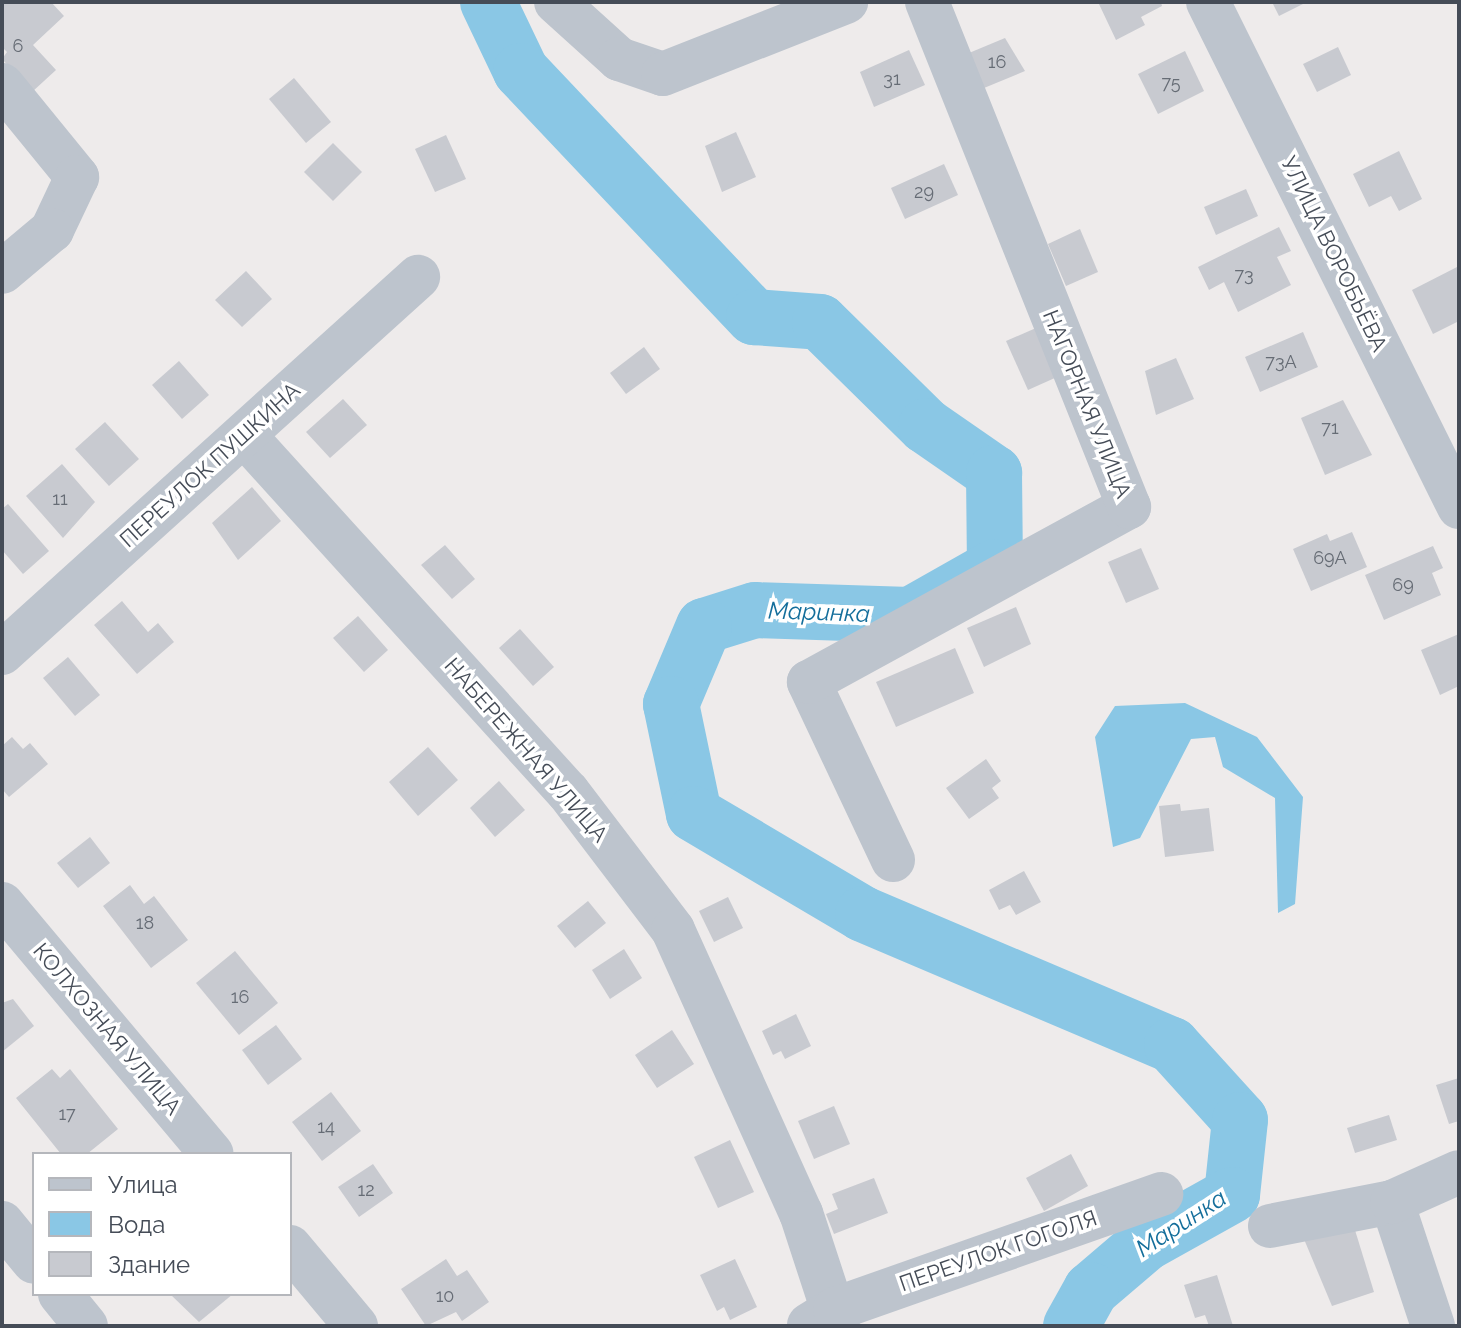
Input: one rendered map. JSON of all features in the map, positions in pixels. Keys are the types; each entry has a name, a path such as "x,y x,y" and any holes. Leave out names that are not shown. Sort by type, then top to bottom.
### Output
{"street":[{"path":"556,2 619,59 663,74 846,2"},
{"name":"НАГОРНАЯ УЛИЦА","path":"893,860 809,682 1129,507 927,2"},
{"name":"УЛИЦА ВОРОБЬЁВА","path":"1208,2 1459,507"},
{"path":"2,85 77,177 52,230 2,272"},
{"name":"ПЕРЕУЛОК ПУШКИНА","path":"2,653 418,277"},
{"name":"НАБЕРЕЖНАЯ УЛИЦА","path":"244,435 568,792 673,930 801,1213 827,1320"},
{"name":"КОЛХОЗНАЯ УЛИЦА","path":"2,904 210,1152"},
{"path":"1270,1226 1392,1202 1459,1172"},
{"name":"ПЕРЕУЛОК ГОГОЛЯ","path":"827,1320 1161,1194"},
{"path":"1392,1202 1433,1326"},
{"path":"2,1223 32,1260"},
{"path":"292,1249 356,1326"},
{"path":"62,1296 86,1326"}],"water":[{"path":"1185,703 1257,737 1303,797 1295,904 1278,913 1275,798 1223,767 1215,737 1191,739 1140,838 1113,847 1095,737 1115,706"}],"building":[{"path":"2,2 51,2 64,16 33,45 56,70 32,92 2,59 7,52 2,47"},
{"path":"1098,2 1161,2 1162,6 1141,17 1145,25 1116,40"},
{"path":"1272,2 1307,2 1279,16"},
{"path":"1005,38 1025,71 984,88 969,53"},
{"path":"1338,47 1351,75 1317,92 1303,64"},
{"path":"909,50 925,85 874,107 860,72"},
{"path":"1185,51 1204,91 1158,114 1138,74"},
{"path":"294,78 331,122 306,143 269,99"},
{"path":"736,132 756,177 722,192 705,146"},
{"path":"446,135 466,179 435,192 415,149"},
{"path":"333,143 362,172 333,201 304,172"},
{"path":"1399,151 1422,199 1399,211 1391,196 1369,207 1353,174"},
{"path":"944,164 958,195 905,219 891,188"},
{"path":"1246,189 1258,216 1216,235 1204,207"},
{"path":"1279,227 1291,251 1277,257 1291,285 1238,312 1224,282 1209,290 1198,267"},
{"path":"1080,229 1098,272 1066,286 1048,244"},
{"path":"1459,266 1459,321 1433,334 1412,290"},
{"path":"246,271 272,299 242,327 215,300"},
{"path":"1036,328 1057,377 1028,390 1006,341"},
{"path":"1303,332 1318,367 1260,392 1245,357"},
{"path":"644,347 660,369 626,394 610,373"},
{"path":"1176,358 1194,399 1156,415 1145,371"},
{"path":"179,361 209,395 182,419 152,385"},
{"path":"343,399 367,425 330,458 306,432"},
{"path":"1343,400 1372,455 1325,475 1301,418"},
{"path":"105,422 139,459 109,486 75,449"},
{"path":"62,464 95,502 63,538 26,496"},
{"path":"252,487 281,521 238,560 212,523"},
{"path":"8,504 49,551 23,574 2,550 2,509"},
{"path":"1352,532 1367,567 1311,591 1293,549 1327,534 1330,541"},
{"path":"445,545 475,579 452,599 421,565"},
{"path":"1433,546 1443,568 1432,573 1441,595 1384,620 1365,575"},
{"path":"1141,548 1159,589 1126,603 1108,562"},
{"path":"122,601 148,632 158,623 174,642 137,674 94,625"},
{"path":"1016,607 1031,644 984,667 967,628"},
{"path":"358,616 388,650 364,672 333,638"},
{"path":"520,629 554,667 533,686 499,648"},
{"path":"1459,634 1459,686 1440,695 1421,650"},
{"path":"955,648 974,693 896,727 876,682"},
{"path":"68,657 100,695 75,716 43,678"},
{"path":"12,737 23,749 30,743 48,764 9,797 2,789 2,746"},
{"path":"428,747 458,780 418,816 389,782"},
{"path":"986,759 1001,781 992,788 999,798 969,819 946,788"},
{"path":"499,781 525,810 495,837 470,808"},
{"path":"1180,804 1181,811 1209,808 1214,851 1165,857 1159,806"},
{"path":"90,837 110,863 78,888 57,863"},
{"path":"1024,871 1041,902 1016,915 1010,905 999,910 989,890"},
{"path":"130,885 144,904 154,896 188,940 151,968 103,906"},
{"path":"728,897 743,928 714,942 699,911"},
{"path":"588,901 606,923 575,948 557,926"},
{"path":"624,949 642,978 610,999 592,970"},
{"path":"235,951 278,1003 239,1035 196,983"},
{"path":"13,999 34,1026 2,1052 2,1003"},
{"path":"796,1014 811,1046 785,1059 781,1051 773,1055 762,1031"},
{"path":"276,1025 302,1059 268,1085 242,1050"},
{"path":"672,1030 694,1064 657,1088 635,1055"},
{"path":"52,1069 60,1078 70,1069 118,1129 89,1152 59,1152 16,1098"},
{"path":"1459,1078 1459,1121 1449,1124 1436,1085"},
{"path":"331,1092 361,1131 322,1161 292,1122"},
{"path":"834,1106 850,1144 814,1159 798,1121"},
{"path":"1389,1115 1397,1140 1355,1153 1347,1128"},
{"path":"730,1140 754,1192 718,1208 694,1157"},
{"path":"1071,1154 1088,1186 1044,1211 1026,1178"},
{"path":"373,1164 393,1193 359,1217 338,1187"},
{"path":"874,1178 888,1213 834,1234 826,1214 838,1209 832,1194"},
{"path":"1351,1217 1374,1292 1332,1306 1301,1232"},
{"path":"446,1259 457,1276 467,1270 489,1302 462,1321 456,1312 426,1326 401,1289"},
{"path":"735,1259 757,1307 730,1320 724,1307 717,1311 700,1275"},
{"path":"1217,1275 1233,1326 1209,1326 1205,1315 1195,1318 1184,1285"},
{"path":"172,1296 231,1296 199,1322"}],"waterway":[{"name":"Маринка","path":"488,2 521,71 754,317 820,322 926,426 994,473 995,567 910,615 755,610 704,626 671,704 694,814 863,914 1172,1045 1240,1120 1232,1195 1146,1243 1091,1290 1071,1326"}]}
